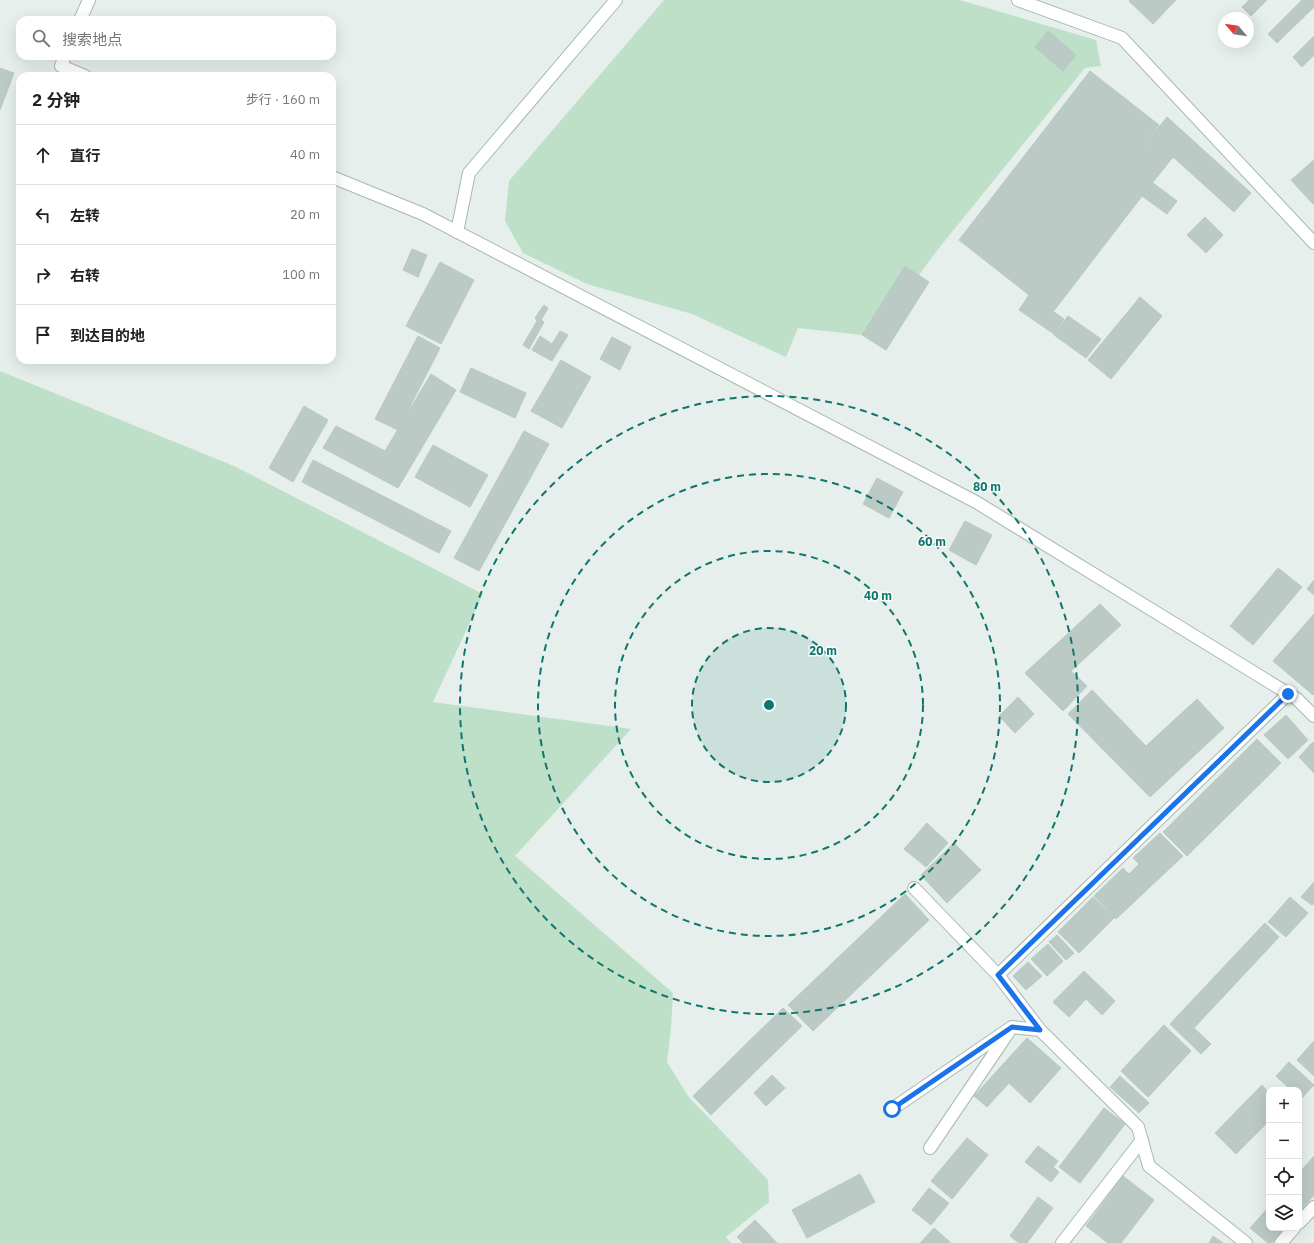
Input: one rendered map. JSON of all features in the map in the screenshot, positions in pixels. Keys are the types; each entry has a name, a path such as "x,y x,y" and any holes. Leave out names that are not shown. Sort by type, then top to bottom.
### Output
{"street":[{"path":"82,16 89,0"},
{"path":"457,232 469,173 616,0"},
{"path":"1018,0 1122,38 1314,243"},
{"path":"63,60 61,66 75,72"},
{"path":"336,179 423,214 976,502 1297,699 1314,716"},
{"path":"998,975 1288,694"},
{"path":"914,888 998,975 1040,1030 1138,1127 1149,1166 1246,1243"},
{"path":"892,1109 1012,1027 1040,1030"},
{"path":"930,1148 1012,1027"},
{"path":"1062,1243 1142,1140"},
{"path":"1302,1220 1314,1207"},
{"path":"1281,1243 1291,1231"}],"green space":[{"path":"664,0 960,0 1096,40 1101,66 1085,68 939,248 919,275 905,266 862,335 798,328 786,357 692,314 587,284 523,253 505,221 509,181"},
{"path":"0,371 234,466 483,594 433,702 631,729 515,856 673,993 667,1062 688,1096 768,1180 769,1202 726,1237 731,1243 0,1243"}],"building":[{"path":"1176,0 1153,24 1129,1"},
{"path":"1249,0 1267,0 1254,13 1247,12 1242,7"},
{"path":"1302,0 1314,0 1314,7 1277,43 1268,34"},
{"path":"1048,31 1076,55 1063,71 1035,47"},
{"path":"1314,36 1314,55 1302,67 1293,57"},
{"path":"0,68 14,73 0,110"},
{"path":"1090,71 1159,125 1029,295 959,240"},
{"path":"1167,117 1251,193 1234,212 1151,137"},
{"path":"1151,137 1173,157 1142,196 1119,177"},
{"path":"1314,160 1314,204 1313,204 1291,180"},
{"path":"1119,177 1142,196 1053,312 1029,295"},
{"path":"1153,183 1177,201 1167,214 1142,196"},
{"path":"1205,217 1223,235 1206,253 1187,235"},
{"path":"412,249 427,255 418,277 403,270"},
{"path":"440,262 474,280 441,344 406,326"},
{"path":"905,266 929,282 886,350 862,335"},
{"path":"1029,295 1064,319 1054,334 1019,310"},
{"path":"1140,297 1162,316 1111,379 1088,360"},
{"path":"544,305 548,308 541,320 544,322 529,349 523,345 537,321 535,318"},
{"path":"1068,316 1101,339 1086,358 1054,335"},
{"path":"560,331 568,335 552,361 532,350 540,336 552,344"},
{"path":"418,336 440,348 398,430 375,419"},
{"path":"612,337 631,347 620,370 600,359"},
{"path":"561,360 591,377 562,428 531,411"},
{"path":"471,368 526,393 515,418 460,392"},
{"path":"431,374 456,390 398,488 323,448 336,426 385,451"},
{"path":"304,406 328,420 293,482 269,468"},
{"path":"524,431 549,444 479,571 454,558"},
{"path":"433,445 488,475 470,507 415,477"},
{"path":"313,460 451,531 439,553 302,482"},
{"path":"877,478 903,492 889,518 863,504"},
{"path":"965,521 992,535 976,565 949,550"},
{"path":"1278,568 1302,587 1253,645 1230,626"},
{"path":"1314,580 1314,595 1307,589"},
{"path":"1100,604 1121,625 1071,671 1087,686 1063,711 1025,673"},
{"path":"1314,614 1314,653 1293,678 1273,661"},
{"path":"1314,653 1314,693 1313,695 1293,678"},
{"path":"1092,690 1146,746 1197,699 1224,728 1150,797 1068,714"},
{"path":"1018,697 1034,714 1015,733 999,716"},
{"path":"1286,715 1308,740 1288,759 1264,735"},
{"path":"1257,739 1281,763 1187,856 1163,832"},
{"path":"1313,742 1314,743 1314,773 1299,757"},
{"path":"927,823 948,843 926,867 904,849"},
{"path":"1160,833 1183,856 1116,919 1094,896 1123,868 1129,874 1139,864 1133,858"},
{"path":"954,843 981,870 947,903 921,875"},
{"path":"1314,882 1314,903 1312,905 1301,897"},
{"path":"905,894 929,920 813,1031 788,1005"},
{"path":"1093,897 1114,918 1079,953 1058,932"},
{"path":"1290,897 1308,913 1286,937 1268,922"},
{"path":"1265,923 1279,937 1194,1028 1211,1044 1201,1054 1170,1024"},
{"path":"1057,935 1074,953 1066,960 1049,942"},
{"path":"1048,944 1063,961 1047,976 1031,959"},
{"path":"1028,962 1042,976 1026,990 1013,976"},
{"path":"1084,971 1115,1001 1102,1015 1086,999 1069,1017 1053,1002"},
{"path":"783,1008 802,1026 711,1115 693,1096"},
{"path":"1164,1025 1191,1051 1148,1097 1121,1071"},
{"path":"1027,1038 1061,1068 1030,1103 1009,1083 987,1107 974,1096"},
{"path":"1314,1041 1314,1076 1297,1060"},
{"path":"1289,1062 1314,1085 1302,1098 1302,1087 1288,1087 1276,1076"},
{"path":"772,1075 785,1088 766,1106 754,1093"},
{"path":"1120,1076 1149,1103 1139,1113 1110,1087"},
{"path":"1262,1085 1266,1090 1266,1124 1236,1154 1215,1133"},
{"path":"1104,1108 1125,1124 1080,1183 1059,1167"},
{"path":"967,1138 988,1155 952,1199 931,1181"},
{"path":"1038,1146 1058,1161 1053,1167 1059,1172 1051,1182 1025,1162"},
{"path":"1314,1156 1314,1195 1302,1209 1302,1195 1302,1170"},
{"path":"860,1174 875,1202 807,1238 792,1210"},
{"path":"1123,1176 1154,1200 1121,1243 1108,1243 1086,1226"},
{"path":"929,1188 949,1203 931,1225 912,1210"},
{"path":"1038,1197 1053,1208 1027,1243 1019,1243 1010,1236"},
{"path":"1266,1210 1266,1231 1282,1231 1272,1243 1268,1243 1250,1228"},
{"path":"755,1220 777,1243 743,1243 737,1237"},
{"path":"934,1228 951,1243 920,1243"},
{"path":"1213,1236 1223,1243 1209,1243"}],"route":[{"path":"892,1109 1012,1027 1040,1030 998,975 1288,694"}]}
